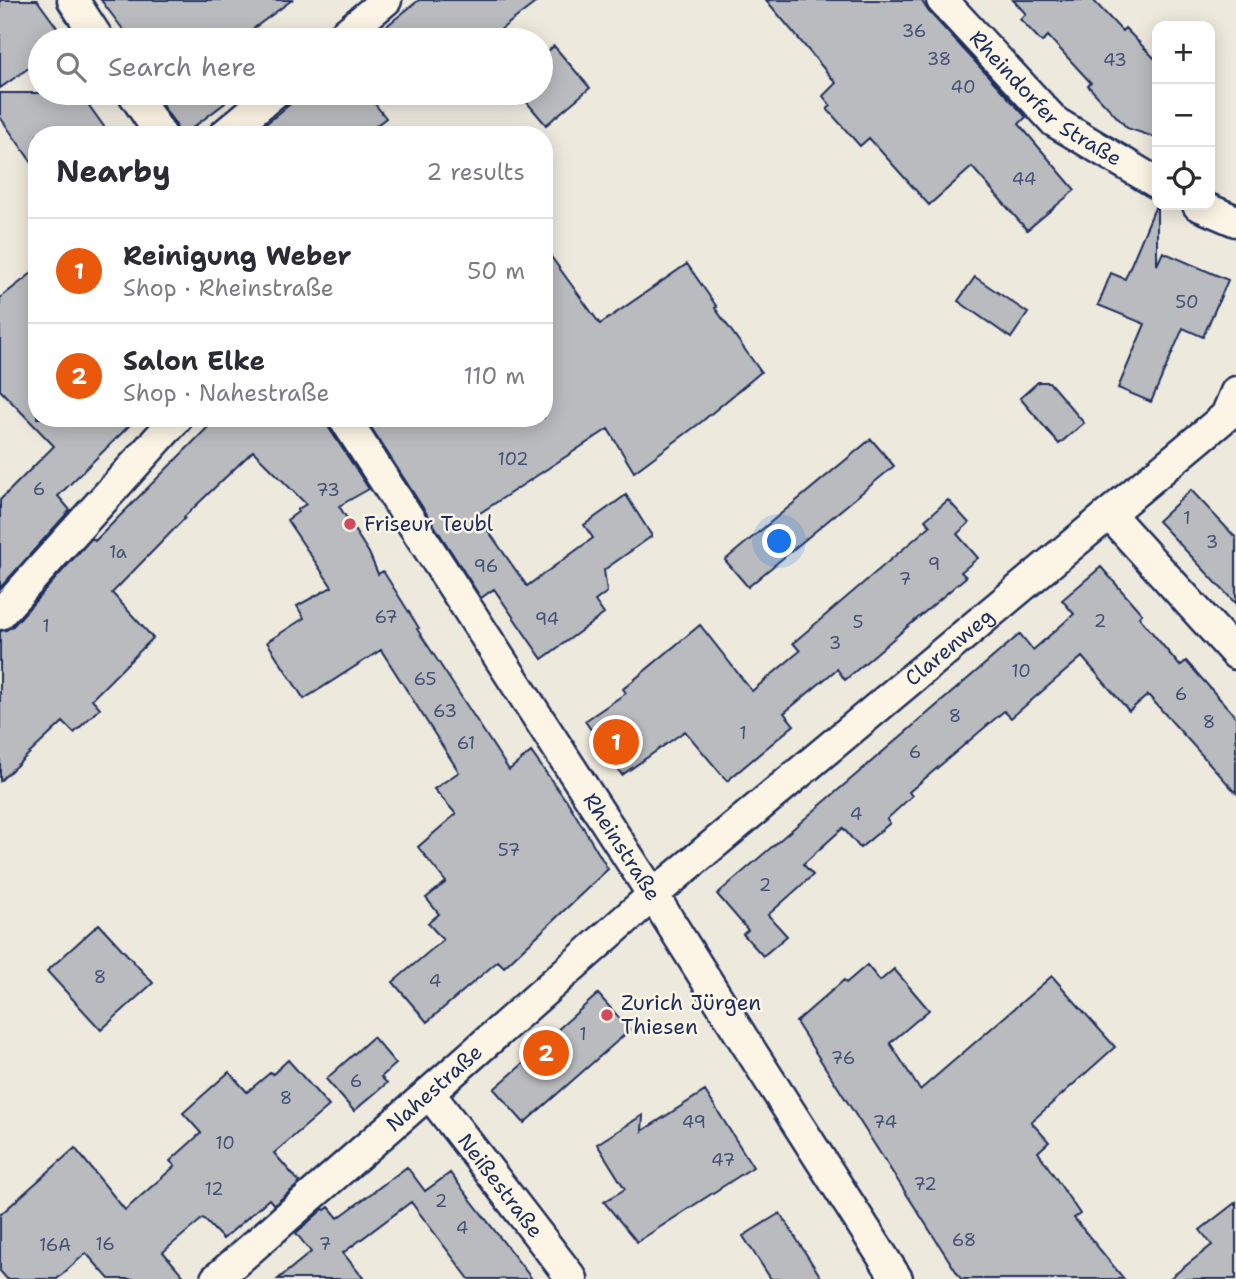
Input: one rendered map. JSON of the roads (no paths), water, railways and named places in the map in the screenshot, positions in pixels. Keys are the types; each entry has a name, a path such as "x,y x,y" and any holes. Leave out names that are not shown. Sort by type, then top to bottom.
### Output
{"street":[{"path":"73,0 91,28"},
{"path":"352,28 386,0"},
{"name":"Rheindorfer Straße","path":"942,0 1055,122 1152,180"},
{"path":"141,105 155,126"},
{"path":"235,126 260,105"},
{"path":"1210,210 1236,221"},
{"name":"Clarenweg","path":"653,895 1226,416 1236,392"},
{"path":"0,614 169,427"},
{"name":"Rheinstraße","path":"350,427 653,895 897,1279"},
{"path":"1110,515 1236,654"},
{"name":"Nahestraße","path":"216,1279 653,895"},
{"name":"Neißestraße","path":"429,1093 572,1279"}],"place":[{"name":"Friseur Teubl","path":"350,524"},
{"name":"Reinigung Weber","path":"616,742"},
{"name":"Zurich Jürgen Thiesen","path":"607,1015"},
{"name":"Salon Elke","path":"546,1053"}]}
